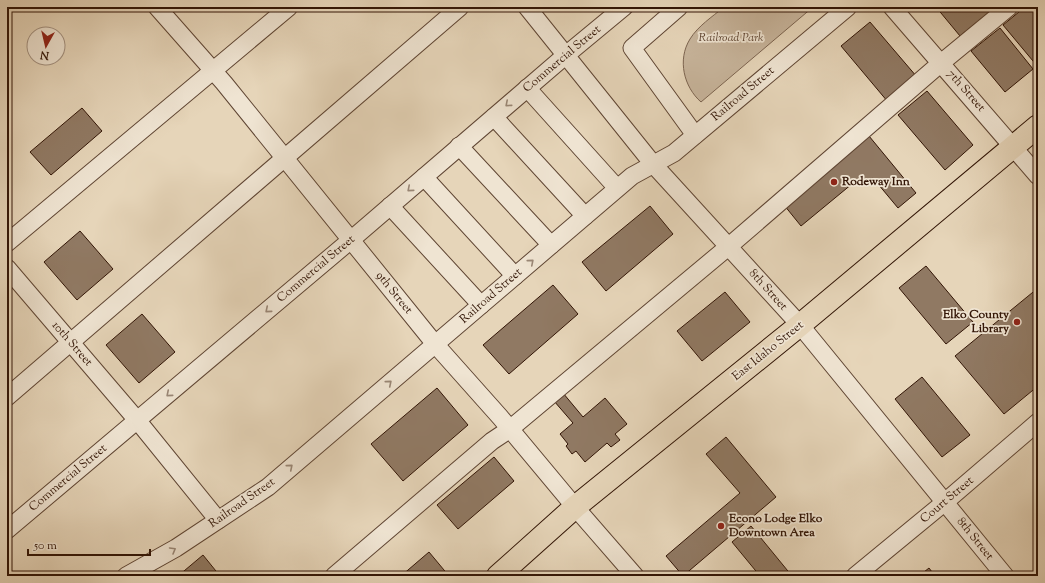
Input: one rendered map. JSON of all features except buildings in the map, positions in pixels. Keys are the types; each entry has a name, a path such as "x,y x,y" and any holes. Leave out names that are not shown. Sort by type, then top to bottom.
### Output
{"main road":[{"name":"East Idaho Street","path":"498,576 575,508 800,325 1038,126"}],"street":[{"name":"9th Street","path":"157,7 224,83 436,344 510,429 575,508 635,576"},
{"path":"7,243 288,7"},
{"path":"7,397 460,7"},
{"name":"8th Street","path":"527,7 653,164 800,325 1005,576"},
{"name":"Commercial Street","path":"7,530 352,240 527,88 624,7"},
{"path":"680,7 632,48 695,135"},
{"name":"Railroad Street","path":"126,576 176,548 268,486 617,188 632,176 674,153 848,7"},
{"name":"7th Street","path":"892,7 1038,176"},
{"path":"334,576 492,441 510,429 728,247 941,63 1009,7"},
{"path":"527,88 617,188"},
{"path":"494,117 585,216"},
{"path":"460,146 551,245"},
{"path":"424,177 515,276"},
{"path":"390,206 481,305"},
{"name":"10th Street","path":"7,268 137,420 218,520"},
{"name":"Court Street","path":"855,576 945,502 1038,422"}],"green space":[{"name":"Railroad Park","path":"724,7 813,7 701,102 690,89 684,73 683,64 686,47 693,34"}],"place":[{"name":"Rodeway Inn","path":"834,182"},
{"name":"Elko County Library","path":"1017,322"},
{"name":"Econo Lodge Elko Downtown Area","path":"721,526"}]}
